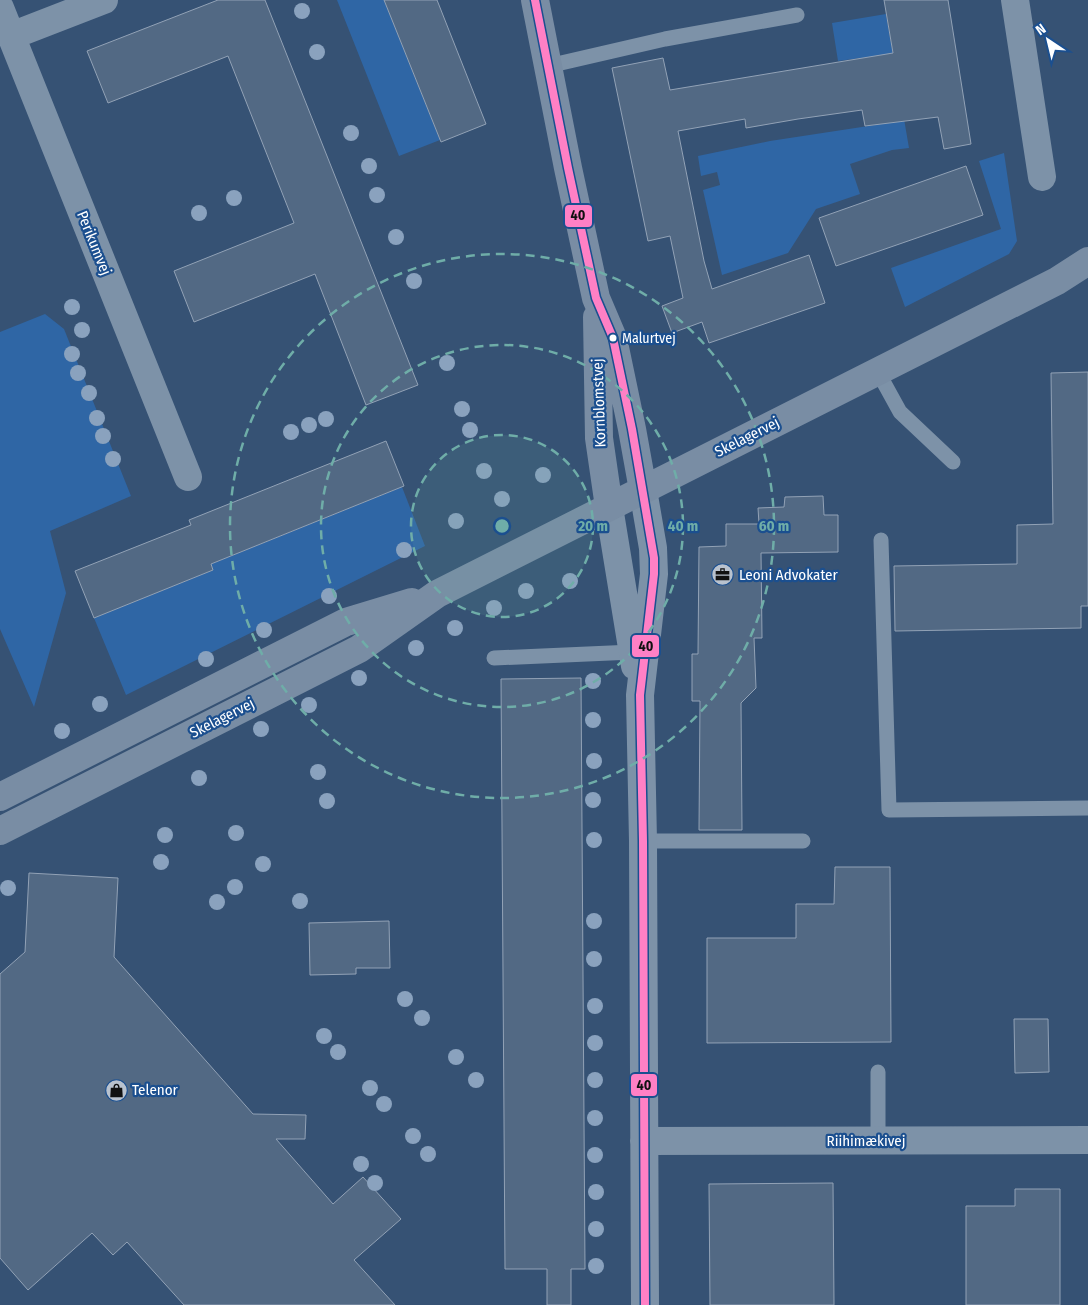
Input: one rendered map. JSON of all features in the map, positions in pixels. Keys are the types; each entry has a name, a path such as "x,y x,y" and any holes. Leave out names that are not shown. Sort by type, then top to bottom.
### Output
{"street":[{"path":"11,36 104,0"},
{"name":"Kornblomstvej","path":"534,0 596,298 613,338 643,490"},
{"path":"1015,0 1042,177"},
{"name":"Perikumvej","path":"0,8 188,477"},
{"name":"Skelagervej","path":"0,831 359,648 438,594 1057,281 1088,261"},
{"name":"Skelagervej","path":"1057,281 1088,271"},
{"name":"Kornblomstvej","path":"596,298 599,438 609,507"},
{"path":"643,490 653,548 654,574 640,695 643,841 645,1305"},
{"path":"609,507 640,695"},
{"name":"Skelagervej","path":"0,797 346,622 438,594"},
{"name":"Riihimækivej","path":"644,1141 1088,1140"}],"lane":[{"path":"548,66 665,40 797,14"},
{"path":"878,372 900,412 953,462"},
{"path":"881,540 889,810 1088,808"},
{"path":"494,658 633,652"},
{"path":"643,841 803,841"},
{"path":"878,1072 878,1141"}],"shaded area":[{"path":"337,0 384,0 440,140 399,156"},
{"path":"886,14 909,148 892,150 850,164 860,194 816,209 788,253 722,275 703,190 720,185 717,172 701,176 698,156 770,141 875,125 861,58 838,61 832,23"},
{"path":"1004,153 1017,241 1009,254 905,307 891,268 1001,229 979,161"},
{"path":"45,314 64,329 131,496 50,531 66,593 34,707 0,629 0,332"},
{"path":"402,487 425,546 126,695 94,618 213,570 211,564"}],"building":[{"path":"218,0 265,0 418,385 366,405 315,274 194,322 174,271 294,223 228,56 108,103 87,51"},
{"path":"384,0 437,0 486,124 441,142"},
{"path":"884,0 948,0 971,144 944,149 938,117 865,126 862,110 746,128 745,119 678,131 704,261 712,289 809,255 825,303 709,343 702,322 672,333 662,306 683,298 670,236 648,241 612,68 663,58 670,90 893,53"},
{"path":"966,166 983,215 836,266 819,218"},
{"path":"1088,372 1088,606 1081,606 1081,628 895,631 894,566 1017,564 1017,525 1053,524 1051,373"},
{"path":"386,441 404,486 211,564 213,570 94,618 75,571 191,525 189,520"},
{"path":"823,496 824,515 838,515 838,552 761,553 762,638 754,638 756,688 741,703 742,830 699,830 700,701 692,701 692,654 698,654 699,547 726,546 726,524 759,524 758,508 784,507 785,497"},
{"path":"581,678 585,1269 571,1269 571,1305 547,1305 547,1269 505,1269 501,679"},
{"path":"835,867 890,867 891,1042 707,1043 707,938 796,938 796,904 834,904"},
{"name":"Telenor","path":"29,873 118,878 114,957 253,1114 306,1115 305,1139 276,1139 333,1204 363,1177 401,1219 354,1260 395,1305 184,1305 127,1242 113,1255 92,1233 28,1290 0,1258 0,974 25,952"},
{"path":"389,921 390,968 356,968 356,974 310,975 309,923"},
{"path":"1014,1019 1048,1019 1049,1072 1015,1073"},
{"path":"833,1183 834,1305 710,1305 709,1184"},
{"path":"1015,1189 1060,1189 1060,1305 966,1305 966,1206 1015,1206"}],"transit line":[{"name":"40","path":"535,0 596,298 613,338 632,429 654,558 654,574 640,695 643,841 645,1305"}],"place":[{"name":"Malurtvej","path":"613,338"},
{"name":"Leoni Advokater","path":"723,575"},
{"name":"Telenor","path":"116,1090"}]}
